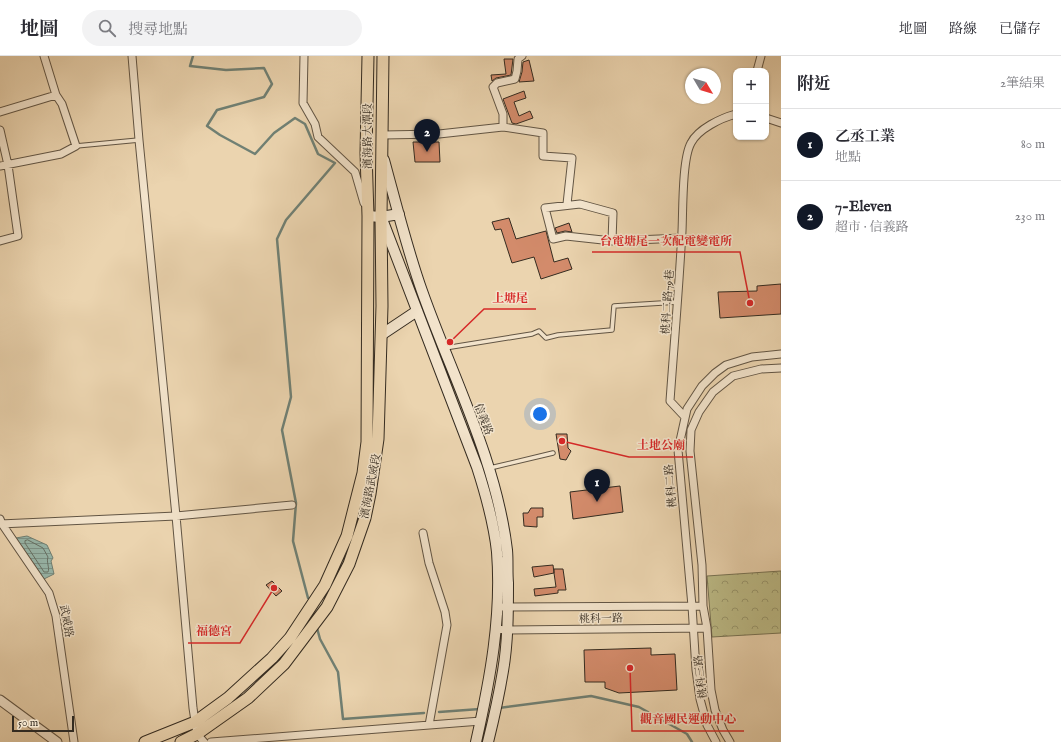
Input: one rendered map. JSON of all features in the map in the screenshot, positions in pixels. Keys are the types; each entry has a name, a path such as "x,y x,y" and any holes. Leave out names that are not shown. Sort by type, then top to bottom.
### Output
{"main road":[{"name":"濱海路大潭段","path":"368,56 366,153 368,216"},
{"name":"濱海路大潭段","path":"382,156 383,56"},
{"name":"濱海路武威段","path":"181,742 200,738 248,698 284,664 327,607 349,564 365,518 378,440 381,335 382,156"},
{"name":"信義路","path":"382,156 422,291 474,424 489,469 504,527 507,552 507,630 503,671 488,742"},
{"path":"368,216 381,217 399,214"},
{"name":"濱海路武威段","path":"145,742 195,722 228,698 272,658 290,638 325,585 347,536 363,473 367,442 368,216"},
{"path":"381,217 479,473 489,508 497,552 498,593 491,667 476,742"},
{"path":"381,335 418,311"}],"street":[{"path":"4,165 61,154 76,146 62,104 56,95 44,56"},
{"path":"132,56 195,722 200,738"},
{"path":"304,56 303,103 315,124 318,137 355,172 368,216"},
{"path":"503,127 503,114 493,86 497,83 514,79 517,71 518,59 522,56"},
{"path":"758,68 761,56"},
{"path":"0,112 56,95"},
{"name":"桃科二路79巷","path":"685,417 670,401 678,302 686,162 691,143 705,128 727,116 733,115"},
{"path":"769,119 781,123"},
{"path":"383,135 439,134 503,127 543,133 543,156 572,158 567,204"},
{"path":"0,130 4,165 18,236 0,241"},
{"path":"612,241 613,213 580,204 567,204 545,208 553,239 566,236 612,241 682,238"},
{"name":"桃科二路","path":"692,606 678,450 687,409 702,386 714,373 726,365 752,357 781,354"},
{"path":"703,606 702,565 690,451 691,430 700,412 713,392 733,376 761,369 781,368"},
{"path":"1,523 176,516 292,504"},
{"name":"武威路","path":"1,523 49,593 56,616 74,742"},
{"path":"423,533 429,563 445,612 447,625 429,725"},
{"name":"桃科三路","path":"692,606 700,699 707,725 716,742"},
{"name":"桃科一路","path":"497,607 703,606"},
{"name":"桃科三路","path":"703,606 707,628 711,690 715,710 723,730 730,742"},
{"name":"桃科一路","path":"495,629 707,628"},
{"path":"0,700 54,739"},
{"path":"211,742 429,725 482,718"}],"lane":[{"path":"76,146 139,140"},
{"path":"444,348 532,334 539,331 546,338 558,335 612,330 614,306 678,302"},
{"path":"479,473 489,469 553,453"}],"green space":[{"path":"781,571 781,633 712,637 707,576"}],"water":[{"path":"27,536 47,545 53,558 51,561 54,574 44,579 16,538"}],"building":[{"path":"504,59 513,59 511,75 496,78 492,81 491,75 506,74"},
{"path":"529,60 534,81 519,82 523,62"},
{"path":"524,91 526,98 514,102 519,116 530,111 533,118 516,124 512,123 503,99"},
{"path":"413,142 439,142 440,162 415,162"},
{"path":"509,218 516,239 546,231 554,262 568,258 572,269 541,279 534,257 512,263 501,229 495,230 492,222"},
{"path":"569,223 572,232 565,231 557,233 555,228"},
{"path":"781,284 781,314 720,318 718,292 757,291 757,286"},
{"path":"556,434 567,434 568,448 571,451 566,460 560,459"},
{"path":"620,486 623,512 573,519 570,492"},
{"path":"531,508 543,508 543,517 537,517 537,527 524,526 523,513 528,513"},
{"path":"553,565 554,573 534,577 532,567"},
{"path":"554,569 563,569 566,590 558,590 558,593 535,596 534,589 556,587"},
{"path":"272,581 282,591 276,596 266,585"},
{"path":"651,648 651,655 675,654 677,690 619,693 605,688 605,682 585,682 584,650"}],"waterway":[{"path":"193,56 190,66 226,70 264,68 272,84 264,97 217,110 207,126 220,135 255,154 274,133 295,118 305,124 318,154 335,163 286,220 277,239 291,397 282,430 296,503 293,541 308,598"},
{"path":"317,628 320,639 338,672 343,719 424,713"},
{"path":"499,708 591,696 639,707 687,734 692,742"},
{"path":"439,712 480,709"}],"place":[{"name":"7-Eleven","path":"427,152"},
{"name":"台電塘尾一次配電變電所","path":"750,303"},
{"name":"上塘尾","path":"450,342"},
{"name":"土地公廟","path":"562,441"},
{"name":"乙丞工業","path":"597,502"},
{"name":"福德宮","path":"274,588"},
{"name":"觀音國民運動中心","path":"630,668"}]}
